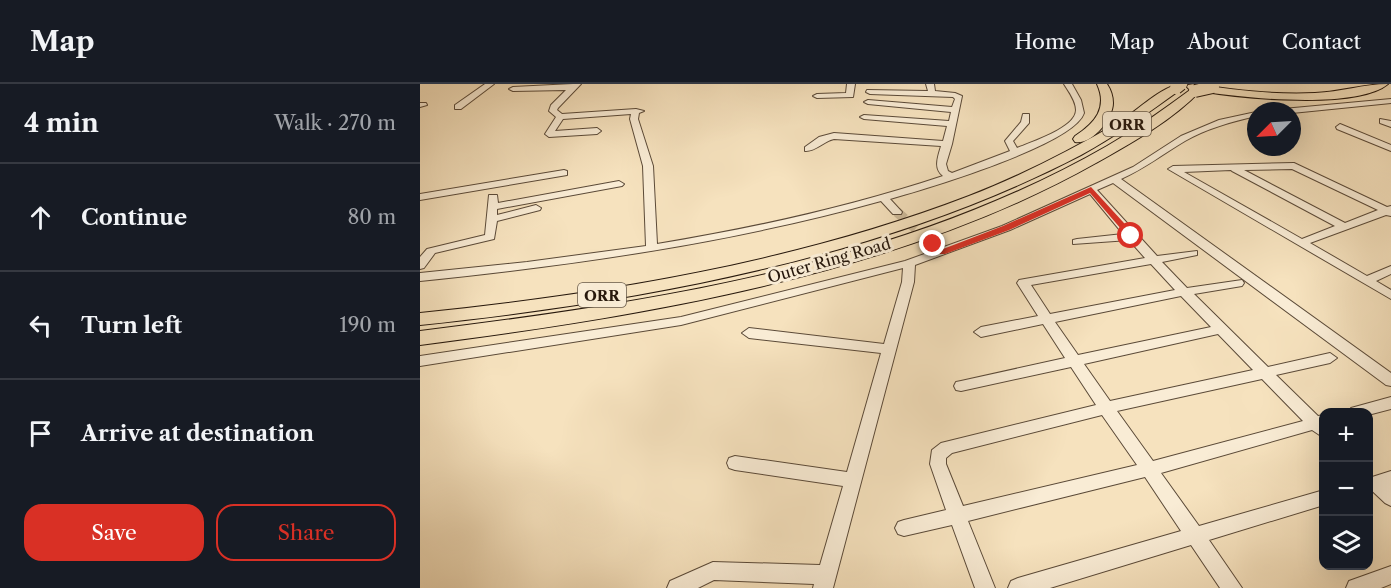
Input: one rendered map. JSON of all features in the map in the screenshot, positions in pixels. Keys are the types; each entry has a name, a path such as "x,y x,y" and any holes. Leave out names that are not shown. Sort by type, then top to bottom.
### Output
{"highway":[{"name":"ORR","path":"1093,84 1104,96"},
{"name":"ORR","path":"1177,85 1218,91 1298,96 1352,92 1383,84"},
{"name":"Outer Ring Road","path":"816,258 1041,171 1114,132 1177,85"},
{"name":"Outer Ring Road","path":"420,338 611,311 943,226 1035,190 1115,148 1206,86"},
{"path":"1041,171 1056,152 1099,126 1103,120 1104,96"},
{"name":"Outer Ring Road","path":"420,319 491,312 785,266"}],"street":[{"path":"458,108 490,84"},
{"path":"520,84 513,89 574,86"},
{"path":"817,96 850,95 851,84"},
{"path":"930,84 932,93"},
{"path":"420,278 536,266 652,249 773,226 883,197 950,176 1057,134 1076,122 1080,115 1081,109 1068,84"},
{"path":"560,117 553,109 574,86"},
{"path":"870,92 932,93 958,96 948,144 941,164 944,173 950,176"},
{"path":"1301,109 1391,101"},
{"path":"868,102 956,110"},
{"path":"560,117 638,111 634,119 648,166 652,249"},
{"path":"1016,152 1011,147 1010,141 1026,123 1026,116"},
{"path":"420,361 681,321 909,263 937,248 1006,228 1136,168 1184,138 1222,122 1247,116"},
{"path":"560,117 549,134 597,130"},
{"path":"864,117 952,124"},
{"path":"1340,127 1391,148"},
{"path":"808,149 822,138 834,136 948,144"},
{"path":"1389,211 1294,166 1173,170 1391,295"},
{"path":"1233,167 1345,226"},
{"path":"420,197 564,173"},
{"path":"1114,179 1391,381"},
{"path":"420,265 431,251 486,239 491,234 492,208 580,196 592,189 619,184"},
{"path":"1091,189 1131,236 1184,292 1319,424"},
{"path":"883,197 897,212"},
{"path":"1301,243 1389,211"},
{"path":"1077,242 1131,236"},
{"path":"1193,253 1024,282 1023,285 1232,588"},
{"path":"677,588 713,571 824,582 908,282 909,263"},
{"path":"1366,280 1391,270"},
{"path":"981,332 1238,283"},
{"path":"961,386 1220,329"},
{"path":"749,333 889,349"},
{"path":"985,588 960,516 938,464 938,455 946,448 1106,408 1330,358"},
{"path":"1372,408 1391,403"},
{"path":"904,528 1319,427"},
{"path":"735,463 852,480"},
{"path":"1376,480 1391,498"},
{"path":"1018,588 1319,498"},
{"path":"1356,588 1391,575"}],"tunnel":[{"path":"897,212 933,244"}],"route":[{"path":"933,244 942,252 1006,228 1091,189 1131,236"}]}
